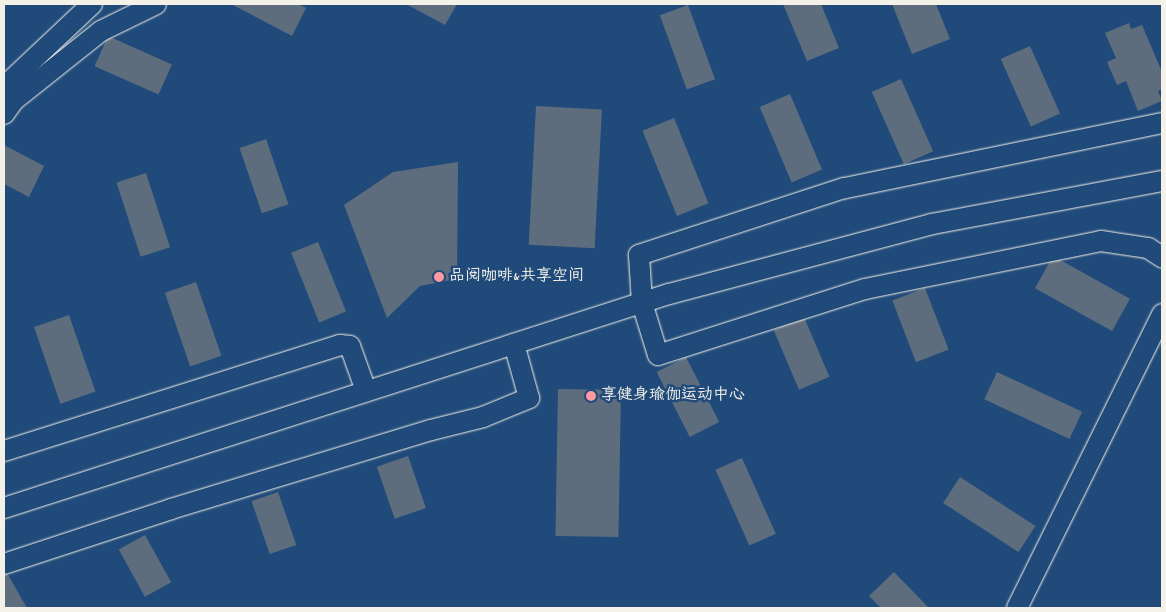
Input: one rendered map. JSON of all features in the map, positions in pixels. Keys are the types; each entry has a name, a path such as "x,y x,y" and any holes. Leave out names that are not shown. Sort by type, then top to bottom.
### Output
{"street":[{"path":"4,87 92,4"},
{"path":"4,114 13,101 100,31 156,4"},
{"path":"1162,123 844,188 639,254 642,303 658,355 864,289 1101,241 1148,248 1162,257"},
{"path":"4,508 366,390 642,303 932,224 1162,181"},
{"path":"1017,608 1162,314"},
{"path":"4,564 208,498 431,430 483,417 529,398 514,344"},
{"path":"4,450 340,345 350,346 366,390"}],"building":[{"path":"231,4 298,4 306,8 292,36"},
{"path":"406,4 457,4 445,25"},
{"path":"783,4 821,4 839,48 807,61"},
{"path":"892,4 936,4 950,39 912,54"},
{"path":"688,5 715,79 687,89 660,15"},
{"path":"1129,23 1131,29 1142,25 1162,72 1162,89 1158,91 1162,101 1138,111 1126,81 1117,85 1107,62 1116,58 1105,33"},
{"path":"108,36 172,64 159,95 95,66"},
{"path":"1030,46 1060,114 1031,127 1001,59"},
{"path":"901,79 933,151 904,164 872,92"},
{"path":"790,94 822,169 792,182 760,107"},
{"path":"536,106 602,109 595,248 529,245"},
{"path":"674,118 708,203 677,216 642,131"},
{"path":"266,139 288,204 262,213 240,148"},
{"path":"4,145 44,166 29,197 4,184"},
{"path":"458,162 457,279 420,286 387,318 344,205 393,172"},
{"path":"146,173 170,247 141,257 117,183"},
{"path":"318,242 346,312 319,322 291,253"},
{"path":"1053,256 1130,299 1112,331 1035,288"},
{"path":"196,282 221,356 190,366 165,293"},
{"path":"925,288 949,350 916,362 892,301"},
{"path":"69,315 95,392 60,404 34,327"},
{"path":"804,317 829,377 799,390 774,330"},
{"path":"686,357 719,422 690,437 657,372"},
{"path":"997,372 1082,412 1070,439 984,399"},
{"path":"558,389 621,390 618,537 555,536"},
{"path":"408,456 426,508 395,519 377,467"},
{"path":"742,458 776,534 749,546 716,470"},
{"path":"960,477 1035,526 1019,552 943,503"},
{"path":"278,492 296,545 270,554 252,501"},
{"path":"145,535 171,582 145,597 119,550"},
{"path":"894,572 929,608 881,608 869,596"},
{"path":"7,573 27,608 4,608 4,575"}],"place":[{"name":"品阅咖啡&共享空间","path":"439,277"},
{"name":"享健身瑜伽运动中心","path":"591,396"}]}
